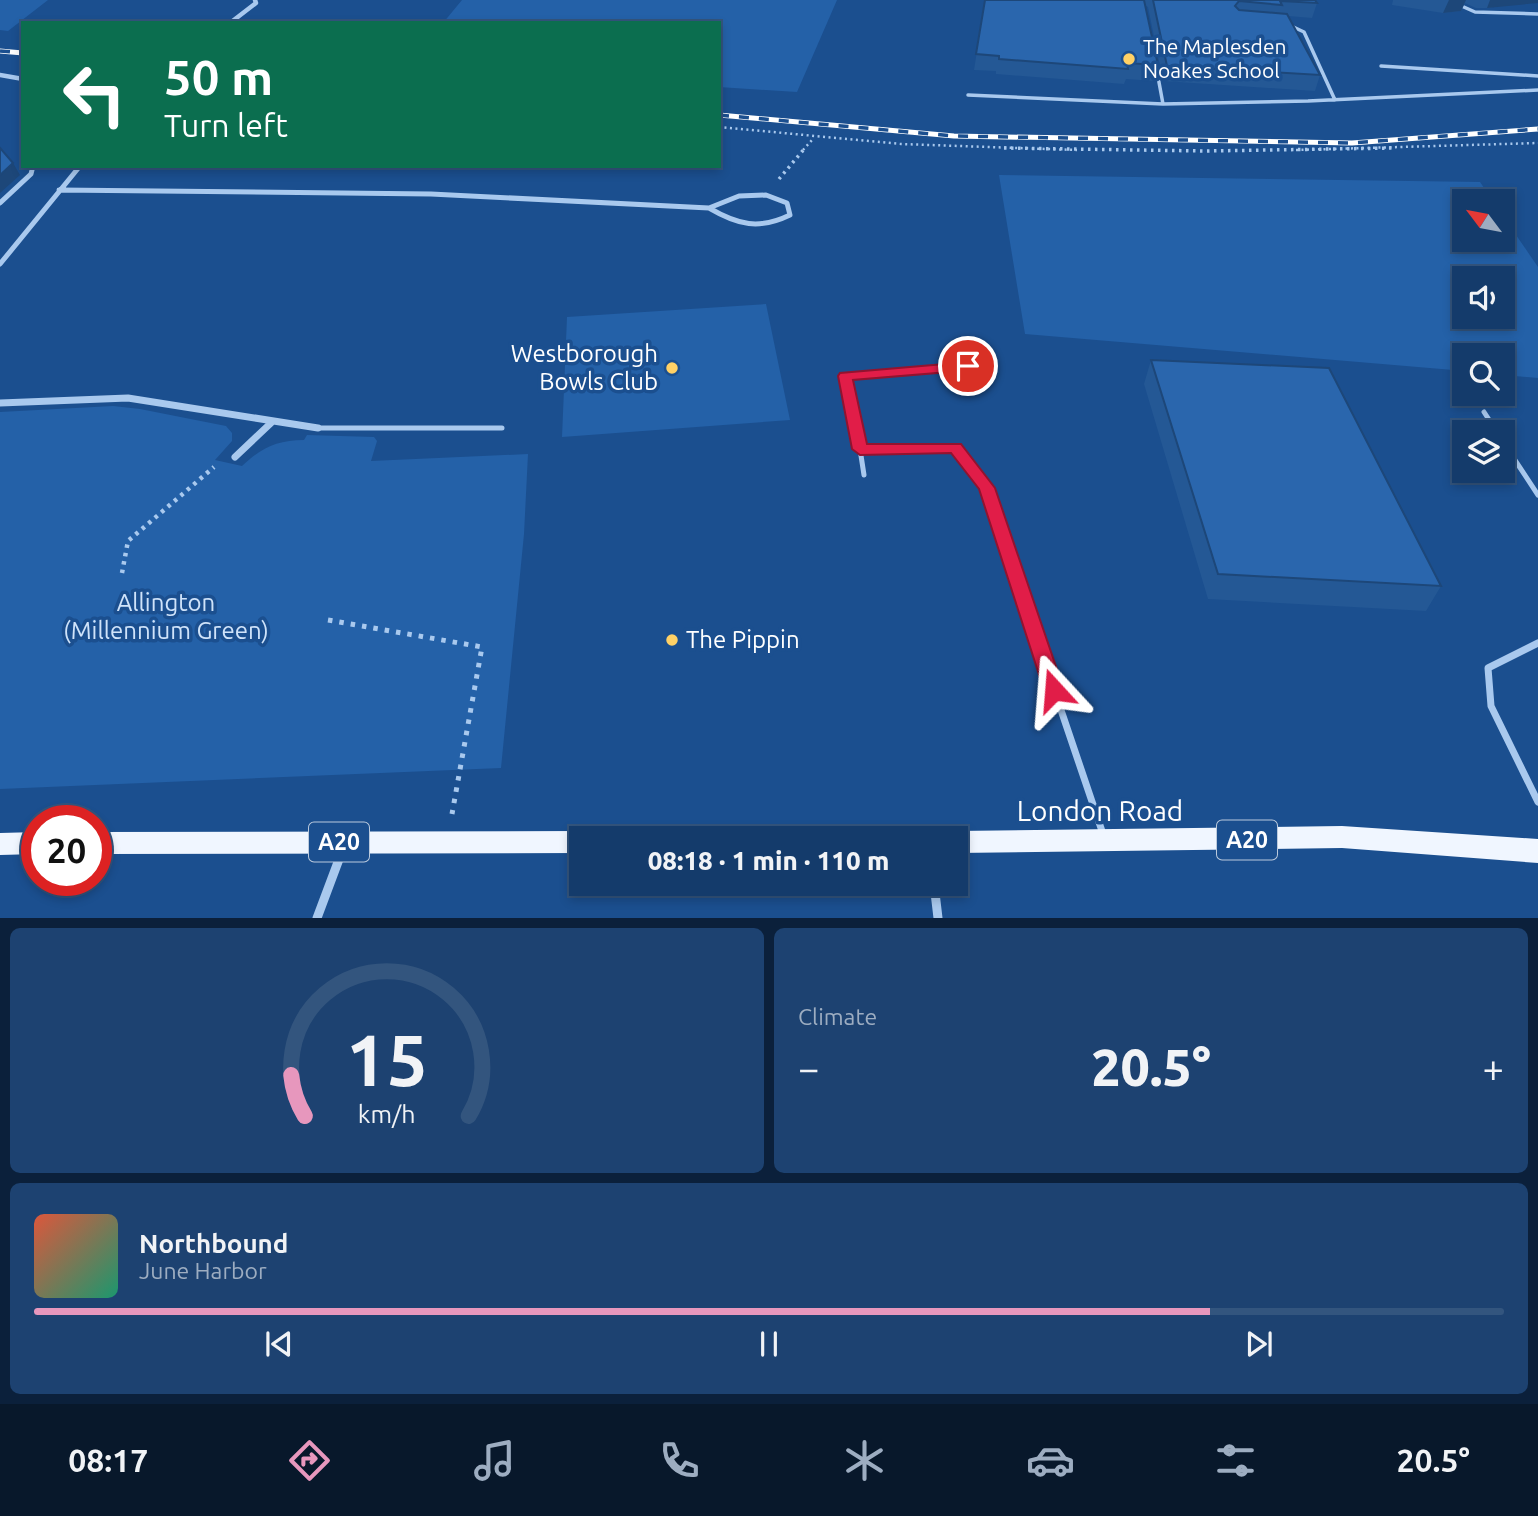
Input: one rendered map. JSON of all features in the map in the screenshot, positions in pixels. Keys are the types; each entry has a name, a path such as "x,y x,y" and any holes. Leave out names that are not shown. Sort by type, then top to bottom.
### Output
{"main road":[{"name":"London Road","path":"968,842 1342,837 1538,851"},
{"name":"A20","path":"112,843 569,842"},
{"path":"0,844 21,844"}],"street":[{"path":"233,21 256,3 255,0"},
{"path":"0,75 21,79"},
{"path":"0,203 31,174 32,168"},
{"path":"0,264 78,168"},
{"path":"59,190 431,194 709,208 739,196 766,195 787,203 790,215 771,225 746,226 730,221 709,208"},
{"path":"0,403 128,398 318,428"},
{"path":"235,457 272,422"},
{"path":"317,918 345,842"},
{"path":"935,896 938,918"}],"lane":[{"path":"1448,0 1475,12 1538,14"},
{"path":"1285,24 1304,32 1335,100"},
{"path":"1154,56 1163,104"},
{"path":"1381,66 1538,75"},
{"path":"968,95 1163,104 1335,100 1538,90"},
{"path":"864,475 845,376 968,366"},
{"path":"1484,412 1489,420"},
{"path":"318,428 502,428"},
{"path":"860,449 956,447 986,488 1105,841"},
{"path":"1515,460 1538,495"},
{"path":"1538,643 1488,668 1491,706 1538,802"}],"path":[{"path":"721,127 812,139 1073,151 1414,150 1538,143"},
{"path":"766,195 812,139"},
{"path":"122,573 128,541 224,458 235,457"},
{"path":"328,620 482,647 446,842"}],"green space":[{"path":"0,0 48,0 8,31 0,30"},
{"path":"462,0 837,0 797,92 721,87 721,21 445,21"},
{"path":"999,175 1480,182 1485,189 1452,189 1452,252 1516,252 1516,235 1538,267 1538,378 1515,376 1515,343 1452,343 1452,370 1025,334"},
{"name":"Westborough Bowls Club","path":"766,304 790,420 562,437 567,317"},
{"name":"Allington (Millennium Green)","path":"113,406 226,426 232,433 232,441 215,460 242,466 270,446 304,440 307,435 374,437 377,441 371,461 528,454 524,534 501,768 0,789 0,412"}],"building":[{"path":"985,0 1144,0 1158,65 1127,63 1128,69 999,59 999,56 976,54"},
{"path":"1153,0 1315,0 1317,3 1280,1 1282,5 1239,1 1235,6 1239,10 1287,14 1320,75 1167,66"},
{"path":"0,148 13,163 0,175"},
{"path":"1151,360 1329,368 1441,586 1218,574"}],"railway":[{"path":"0,51 21,53"},
{"path":"721,115 954,136 1352,143 1538,129"}],"place":[{"name":"The Maplesden Noakes School","path":"1129,59"},
{"name":"Westborough Bowls Club","path":"672,368"},
{"name":"The Pippin","path":"672,640"}],"route":[{"path":"968,366 845,376 860,449 956,447 986,488 1054,690"}]}
